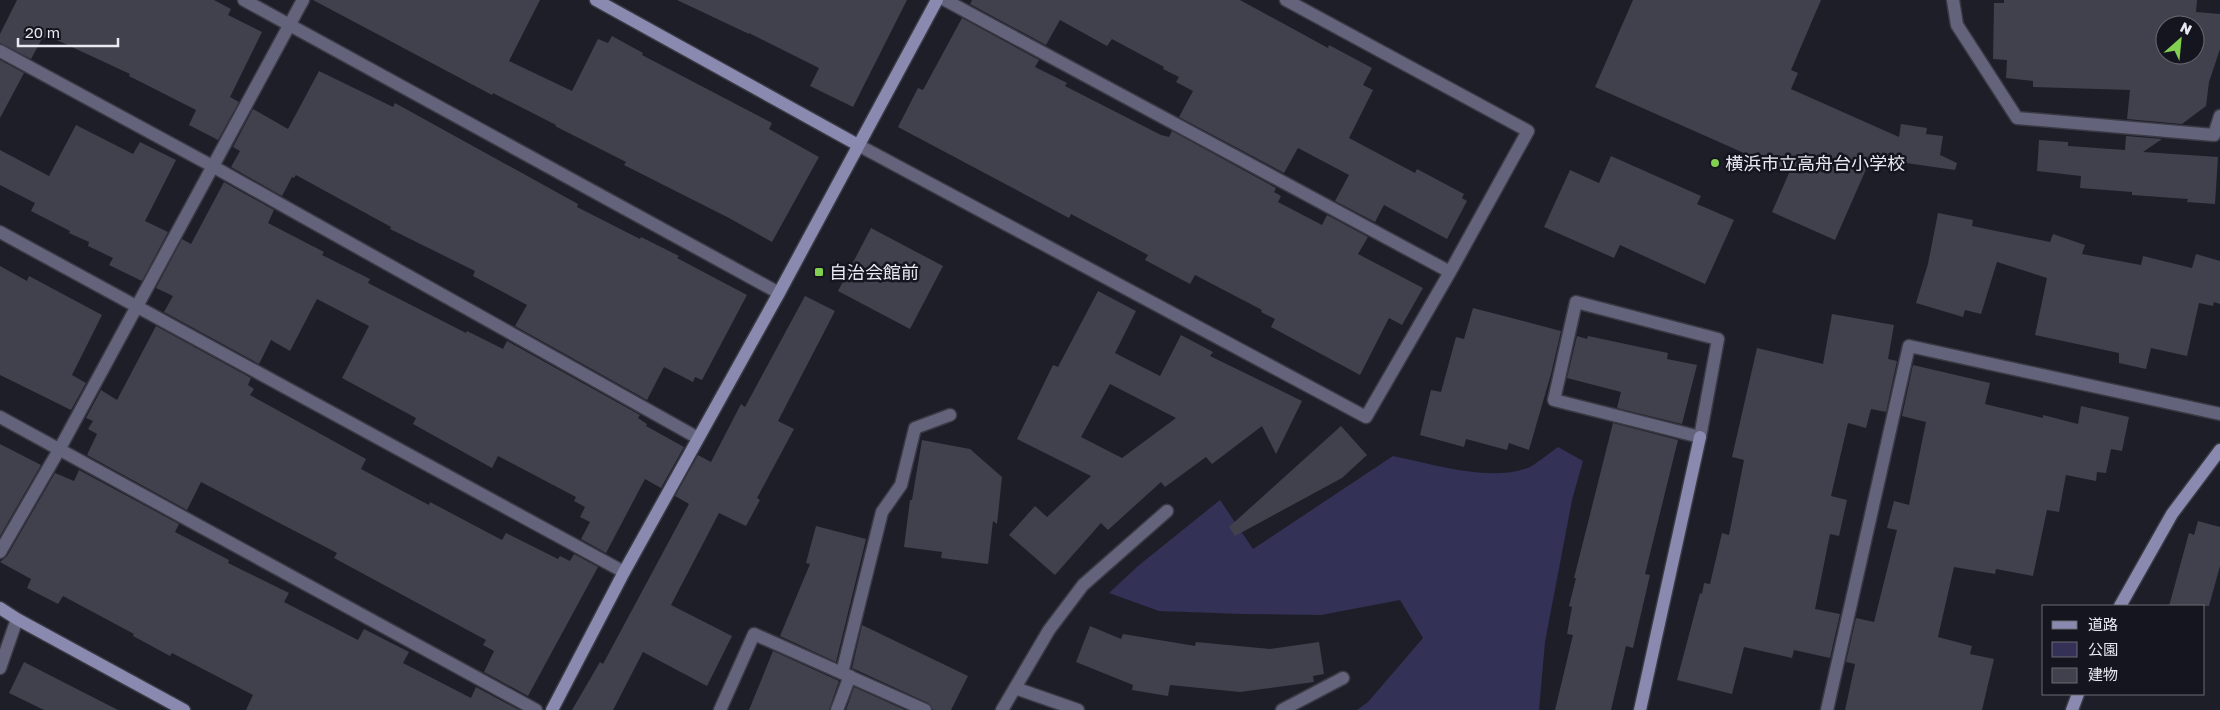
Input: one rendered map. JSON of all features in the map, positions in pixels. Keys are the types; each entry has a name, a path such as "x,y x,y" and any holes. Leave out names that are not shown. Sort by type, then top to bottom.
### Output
{"street":[{"path":"244,0 780,293"},
{"path":"0,552 59,450 136,306 214,167 288,24 303,0"},
{"path":"596,0 858,145 1366,416 1450,272 1528,131 1286,0"},
{"path":"552,710 624,572 780,293 937,0"},
{"path":"944,0 1450,272"},
{"path":"1952,0 1957,25 2017,118 2214,135 2220,116"},
{"path":"0,51 214,167 698,438"},
{"path":"0,232 624,572"},
{"path":"1640,710 1700,437 1718,339 1576,302 1554,400 1700,437"},
{"path":"1827,710 1909,346 2220,414"},
{"path":"837,710 882,512 901,485 915,428 950,415"},
{"path":"0,417 536,710"},
{"path":"2121,605 2172,514 2220,450"},
{"path":"1002,710 1049,630 1083,585 1167,511"},
{"path":"0,608 184,710"},
{"path":"0,668 17,619"},
{"path":"720,710 754,634 925,710"},
{"path":"1282,710 1343,678"},
{"path":"1015,688 1078,710"},
{"path":"2072,710 2078,695"}],"green space":[{"path":"1558,447 1583,461 1572,500 1545,642 1539,710 1357,710 1368,702 1423,638 1400,600 1321,615 1243,614 1159,611 1109,593 1138,566 1220,500 1253,549 1393,456 1480,473 1498,473 1530,467"}],"building":[{"path":"17,0 214,0 231,9 228,15 262,32 230,97 239,102 218,140 189,125 196,110 129,76 130,74 46,35 31,59 0,43 0,34"},
{"path":"313,0 540,0 509,61 572,91 598,39 608,43 612,36 643,53 642,55 772,123 769,129 819,157 772,242 624,165 626,162 556,125 493,93 492,95"},
{"path":"677,0 907,0 853,107 810,86 819,68"},
{"path":"972,0 1240,0 1328,48 1329,45 1372,68 1363,85 1373,90 1349,138 1415,173 1417,169 1464,194 1462,198 1467,201 1447,239 1384,205 1375,222 1335,201 1349,175 1298,148 1284,173 1179,117 1193,91 1176,82 1179,77 1163,69 1164,67 1112,39 1107,46 1060,20 1046,45 970,4"},
{"path":"1633,0 1821,0 1791,70 1798,73 1791,89 1899,137 1901,124 1927,128 1926,134 1943,136 1940,155 1957,163 1955,170 1871,158 1835,240 1772,212 1789,173 1595,87"},
{"path":"2004,0 2197,0 2196,12 2220,14 2220,49 2209,82 2206,106 2182,124 2127,119 2130,90 2033,87 2033,81 2006,78 2007,60 1993,59 1994,3 2004,3"},
{"path":"962,18 1039,60 1035,67 1067,83 1065,86 1161,135 1169,137 1172,131 1276,188 1274,192 1281,196 1278,202 1322,225 1327,215 1368,237 1358,254 1423,288 1402,325 1389,318 1360,375 1271,327 1275,319 1261,312 1262,310 1195,275 1190,284 1145,260 1148,255 1071,214 1069,218 898,127 918,88 923,90"},
{"path":"0,60 24,73 0,118"},
{"path":"319,71 393,107 395,103 578,204 577,207 640,239 641,237 679,256 677,258 747,295 702,380 695,377 693,382 664,367 647,400 515,326 527,305 473,276 475,271 390,229 391,227 296,175 294,178 292,177 282,196 231,167 240,151 233,147 253,109 288,129"},
{"path":"76,125 133,154 140,142 176,160 145,221 168,232 142,281 109,265 113,258 88,246 89,242 69,233 70,231 31,211 35,203 0,185 0,150 49,176"},
{"path":"2126,136 2162,139 2143,152 2218,157 2215,204 2187,202 2188,199 2132,195 2132,192 2080,188 2081,176 2037,171 2039,140 2068,142 2068,146 2125,150"},
{"path":"1611,156 1701,196 1697,204 1734,220 1705,284 1620,245 1614,258 1544,227 1570,170 1599,183"},
{"path":"224,182 274,210 268,223 324,252 322,255 370,279 368,283 466,333 467,331 503,349 507,341 640,415 638,418 647,424 646,426 684,447 661,488 645,479 606,553 581,539 590,522 580,517 585,507 574,501 576,497 498,456 492,468 413,424 416,418 342,378 369,326 317,299 290,351 271,340 259,364 164,312 173,296 156,288 182,239 191,244"},
{"path":"1938,213 1973,220 1972,226 2050,242 2053,234 2085,245 2082,254 2141,265 2143,256 2192,268 2196,254 2220,261 2220,304 2214,302 2213,306 2199,303 2187,356 2151,348 2146,369 2119,363 2119,353 2035,335 2047,278 1997,262 1981,314 1965,310 1963,317 1916,303 1928,264"},
{"path":"871,228 943,266 910,329 838,291"},
{"path":"0,266 27,281 29,276 102,315 72,375 86,383 71,410 0,375"},
{"path":"1098,291 1136,311 1115,353 1160,376 1181,335 1213,352 1210,356 1302,401 1276,454 1262,426 1212,464 1206,457 1165,487 1161,482 1108,530 1101,523 1055,575 1009,535 1035,506 1047,517 1091,476 1017,439 1053,365 1058,367","holes":["1110,384 1176,418 1122,458 1081,437"]},
{"path":"805,296 835,311 778,421 794,429 757,498 760,500 746,526 719,513 671,605 732,636 707,686 643,652 613,710 572,710 600,662 603,664 689,504 675,496 698,455 711,462 741,404 745,407"},
{"path":"1473,308 1561,331 1551,374 1529,450 1509,443 1507,450 1466,439 1464,447 1420,435 1431,390 1441,392 1456,337 1464,339"},
{"path":"1832,314 1894,325 1888,359 1897,361 1886,412 1871,409 1866,428 1848,423 1831,496 1847,500 1839,536 1830,534 1815,609 1840,614 1830,658 1794,650 1792,658 1744,647 1732,694 1677,680 1700,593 1702,594 1704,583 1710,584 1722,533 1729,535 1744,460 1732,457 1757,348 1823,364"},
{"path":"156,326 251,378 248,385 254,389 250,395 366,459 361,469 429,505 430,502 502,540 506,533 558,559 560,556 570,561 574,554 598,567 528,696 484,672 494,651 483,645 486,640 334,558 337,553 201,482 187,510 87,455 97,434 88,429 93,421 86,418 101,390 117,400"},
{"path":"1577,336 1587,339 1588,336 1668,353 1667,359 1697,365 1682,424 1617,408 1621,392 1567,378"},
{"path":"1913,365 1990,383 1985,404 2043,418 2043,415 2078,424 2081,406 2129,417 2122,451 2111,449 2106,473 2097,472 2096,481 2066,475 2059,512 2047,510 2033,576 1996,569 1995,574 1954,567 1938,637 1972,646 1970,654 1994,659 1982,710 1845,710 1855,664 1846,662 1856,618 1874,622 1897,530 1887,528 1894,501 1909,505 1926,422 1902,416"},
{"path":"1613,423 1678,440 1645,574 1650,575 1633,648 1626,646 1611,710 1555,710 1573,635 1567,634 1572,607 1569,606 1576,578 1574,578"},
{"path":"1341,426 1367,455 1342,478 1235,536 1229,527"},
{"path":"922,440 970,449 1002,477 997,524 993,521 988,564 941,558 942,552 904,547 910,500 912,500"},
{"path":"0,444 41,465 0,536"},
{"path":"79,470 179,524 175,532 229,560 228,563 289,593 284,602 358,640 364,629 409,652 403,663 471,698 476,687 519,710 246,710 253,695 172,653 170,656 133,636 134,634 63,596 58,604 27,588 31,579 0,562 7,556 55,473 74,481"},
{"path":"2198,521 2220,527 2220,566 2209,606 2169,605 2189,533 2194,535"},
{"path":"816,526 866,539 836,662 780,636 810,564 806,563"},
{"path":"862,625 968,676 951,710 933,710 928,703 852,668"},
{"path":"1090,626 1121,639 1123,634 1195,646 1196,642 1270,649 1319,642 1324,674 1313,676 1314,682 1240,692 1170,685 1168,696 1132,690 1133,685 1076,662"},
{"path":"773,651 839,681 829,710 749,710"},
{"path":"24,662 118,710 44,710 9,693"},
{"path":"854,687 905,710 846,710"}],"place":[{"name":"横浜市立高舟台小学校","path":"1715,163"},
{"name":"自治会館前","path":"819,272"}]}
